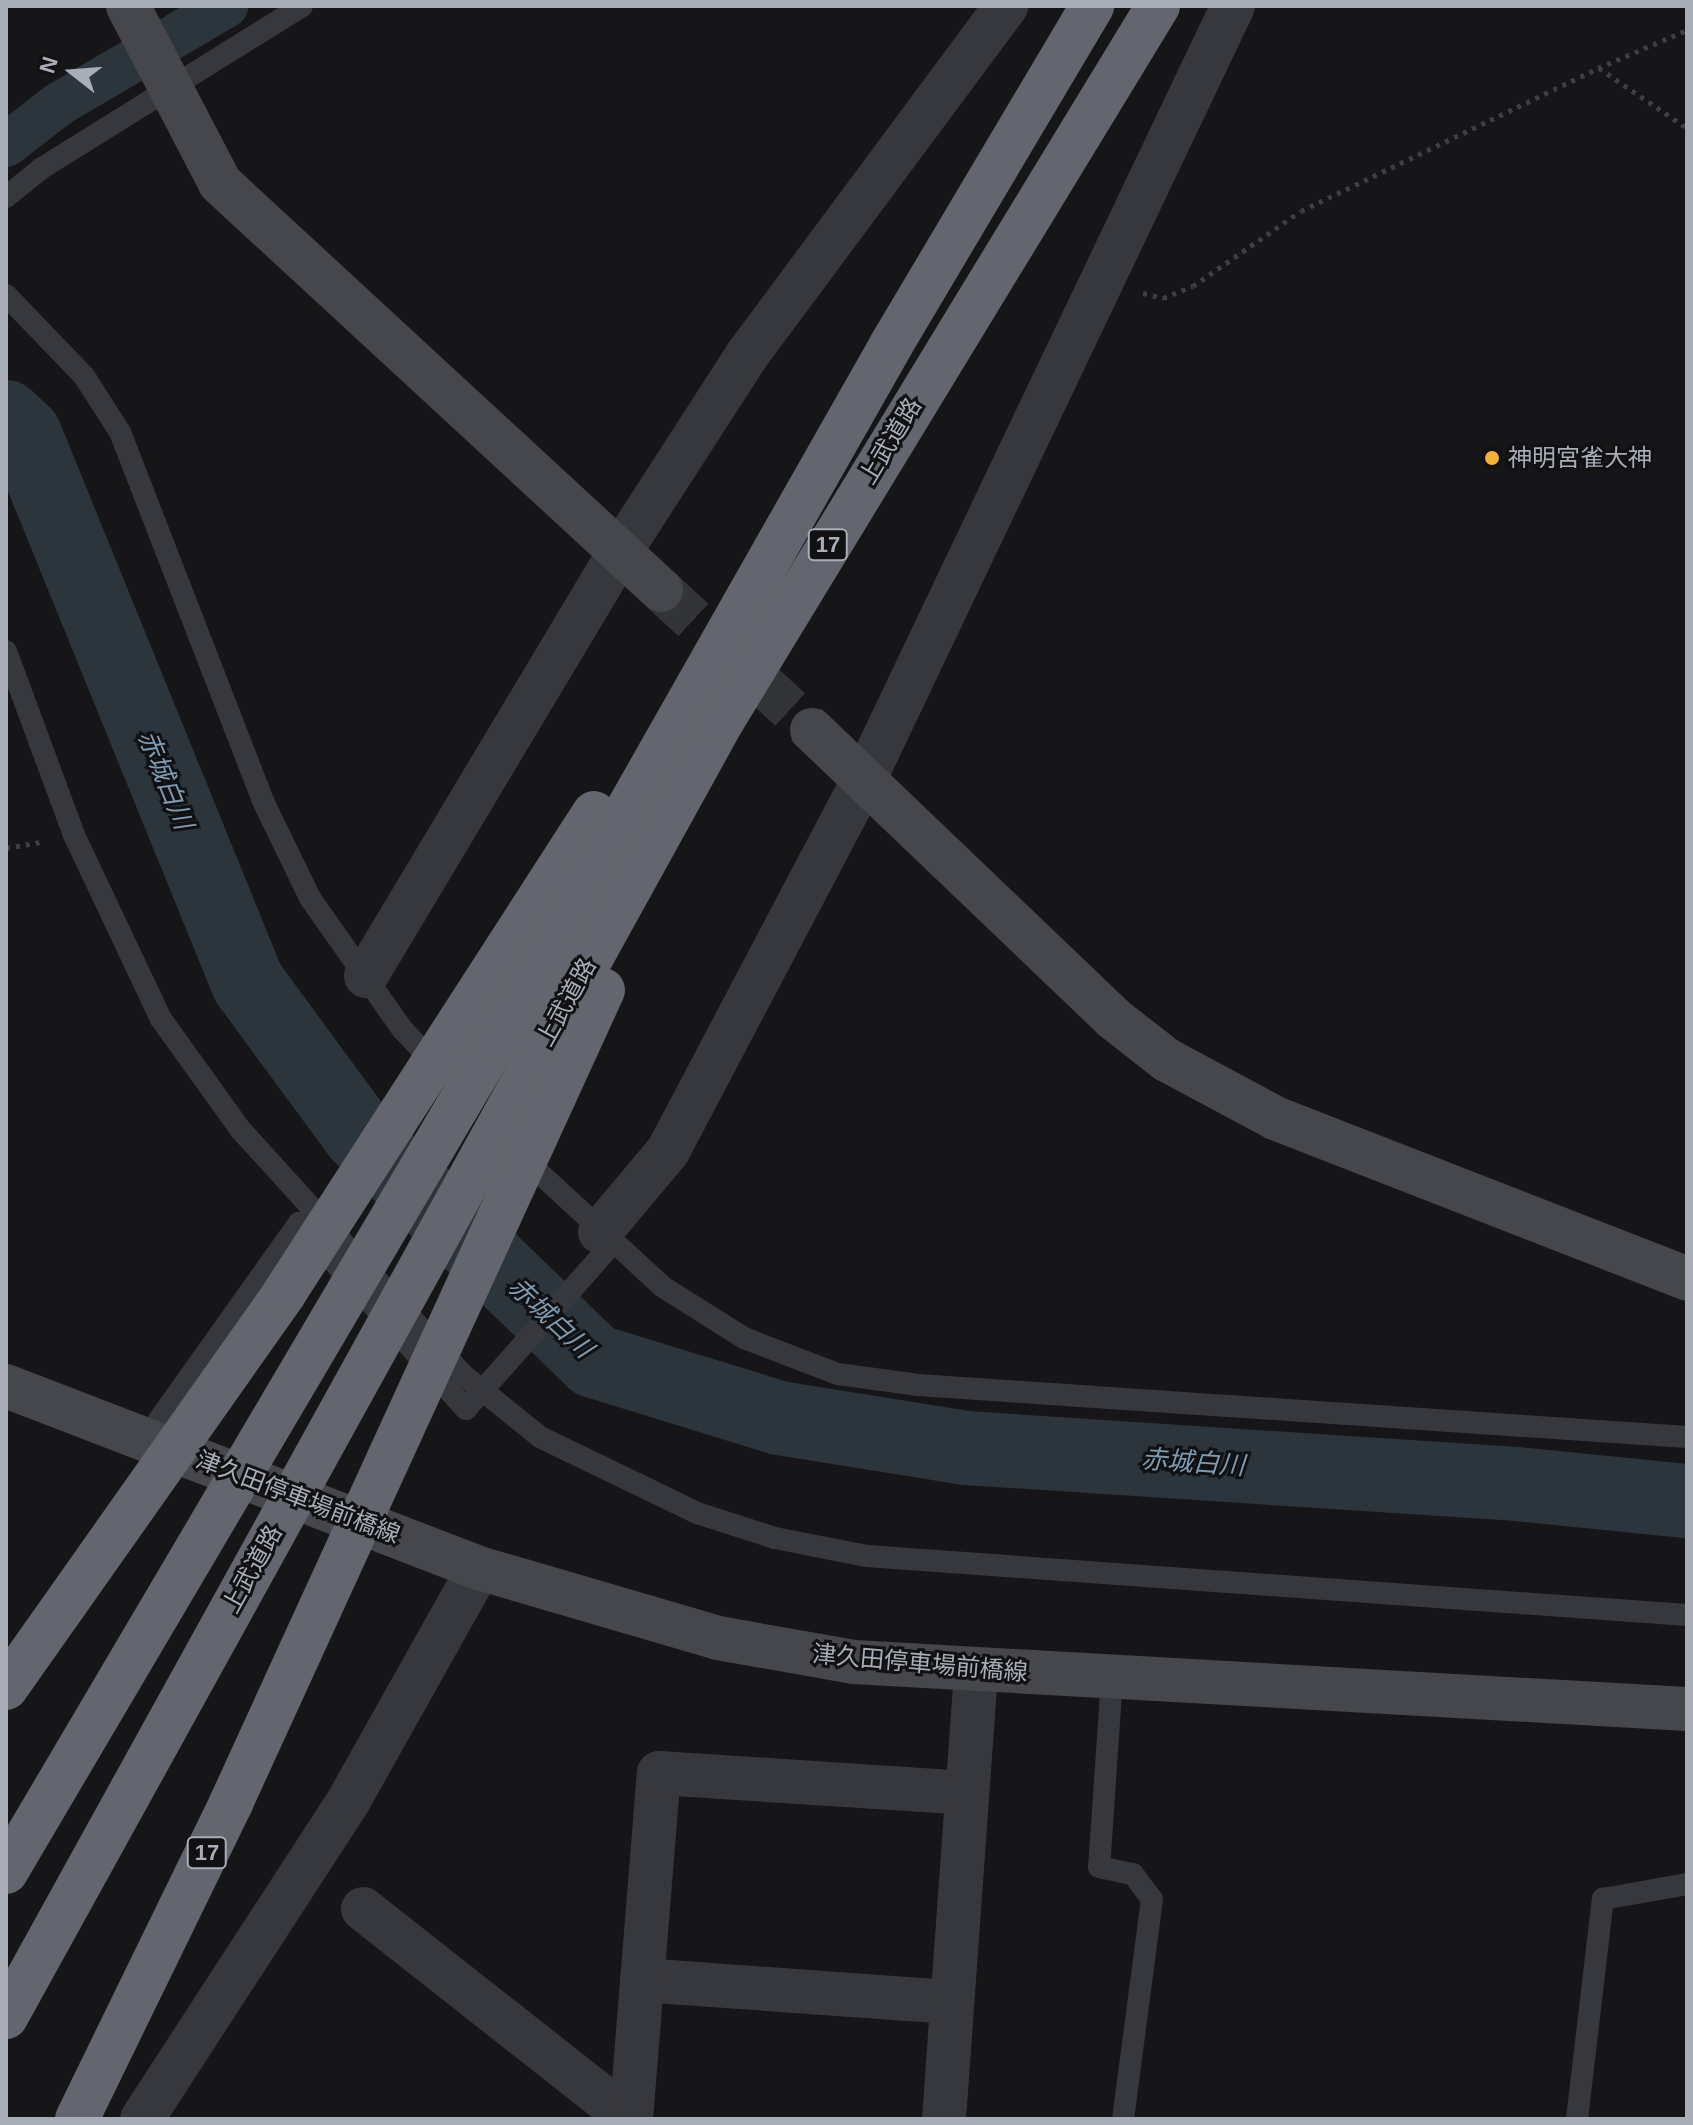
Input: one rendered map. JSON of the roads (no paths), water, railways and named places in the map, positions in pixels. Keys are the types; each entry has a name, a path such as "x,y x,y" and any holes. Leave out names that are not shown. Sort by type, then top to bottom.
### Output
{"highway":[{"name":"上武道路","path":"6,1872 496,1041 891,345 1092,6"},
{"name":"上武道路","path":"6,2017 723,720 1158,6"},
{"name":"17","path":"6,1688 285,1292 891,345"},
{"name":"17","path":"77,2119 330,1584 723,720"}],"street":[{"path":"128,6 164,82 220,183 661,590"},
{"path":"366,976 620,552 747,355 1006,6"},
{"path":"604,1244 668,1151 864,780 1233,6"},
{"path":"812,730 1113,1018 1180,1068 1303,1130 1687,1279"},
{"name":"津久田停車場前橋線","path":"10,1399 146,1438 479,1568 718,1638 854,1662 1687,1709"},
{"path":"142,2119 341,1813 479,1568"},
{"path":"944,2119 976,1669"},
{"path":"631,2119 659,1773 966,1793"},
{"path":"363,1909 631,2119"},
{"path":"642,1980 951,2002"}],"lane":[{"path":"6,197 164,82 302,6"},
{"path":"6,295 84,376 120,432 263,801 310,898 412,1040 604,1244 663,1287 744,1338 838,1374 918,1385 1687,1437"},
{"path":"6,651 71,827 161,1019 240,1129 484,1387 540,1437 697,1513 775,1538 867,1556 1687,1615"},
{"path":"146,1438 299,1223 466,1409 604,1244"},
{"path":"1112,1678 1099,1867 1133,1874 1152,1899 1123,2119"},
{"path":"1577,2119 1603,1899 1687,1884"}],"waterway":[{"path":"6,145 59,104 226,6"},
{"name":"赤城白川","path":"6,417 25,435 248,983 359,1134 594,1361 779,1418 966,1448 1516,1484 1687,1501"}],"tunnel":[{"path":"661,590 812,730"}],"place":[{"name":"神明宮雀大神","path":"1492,458"}]}
